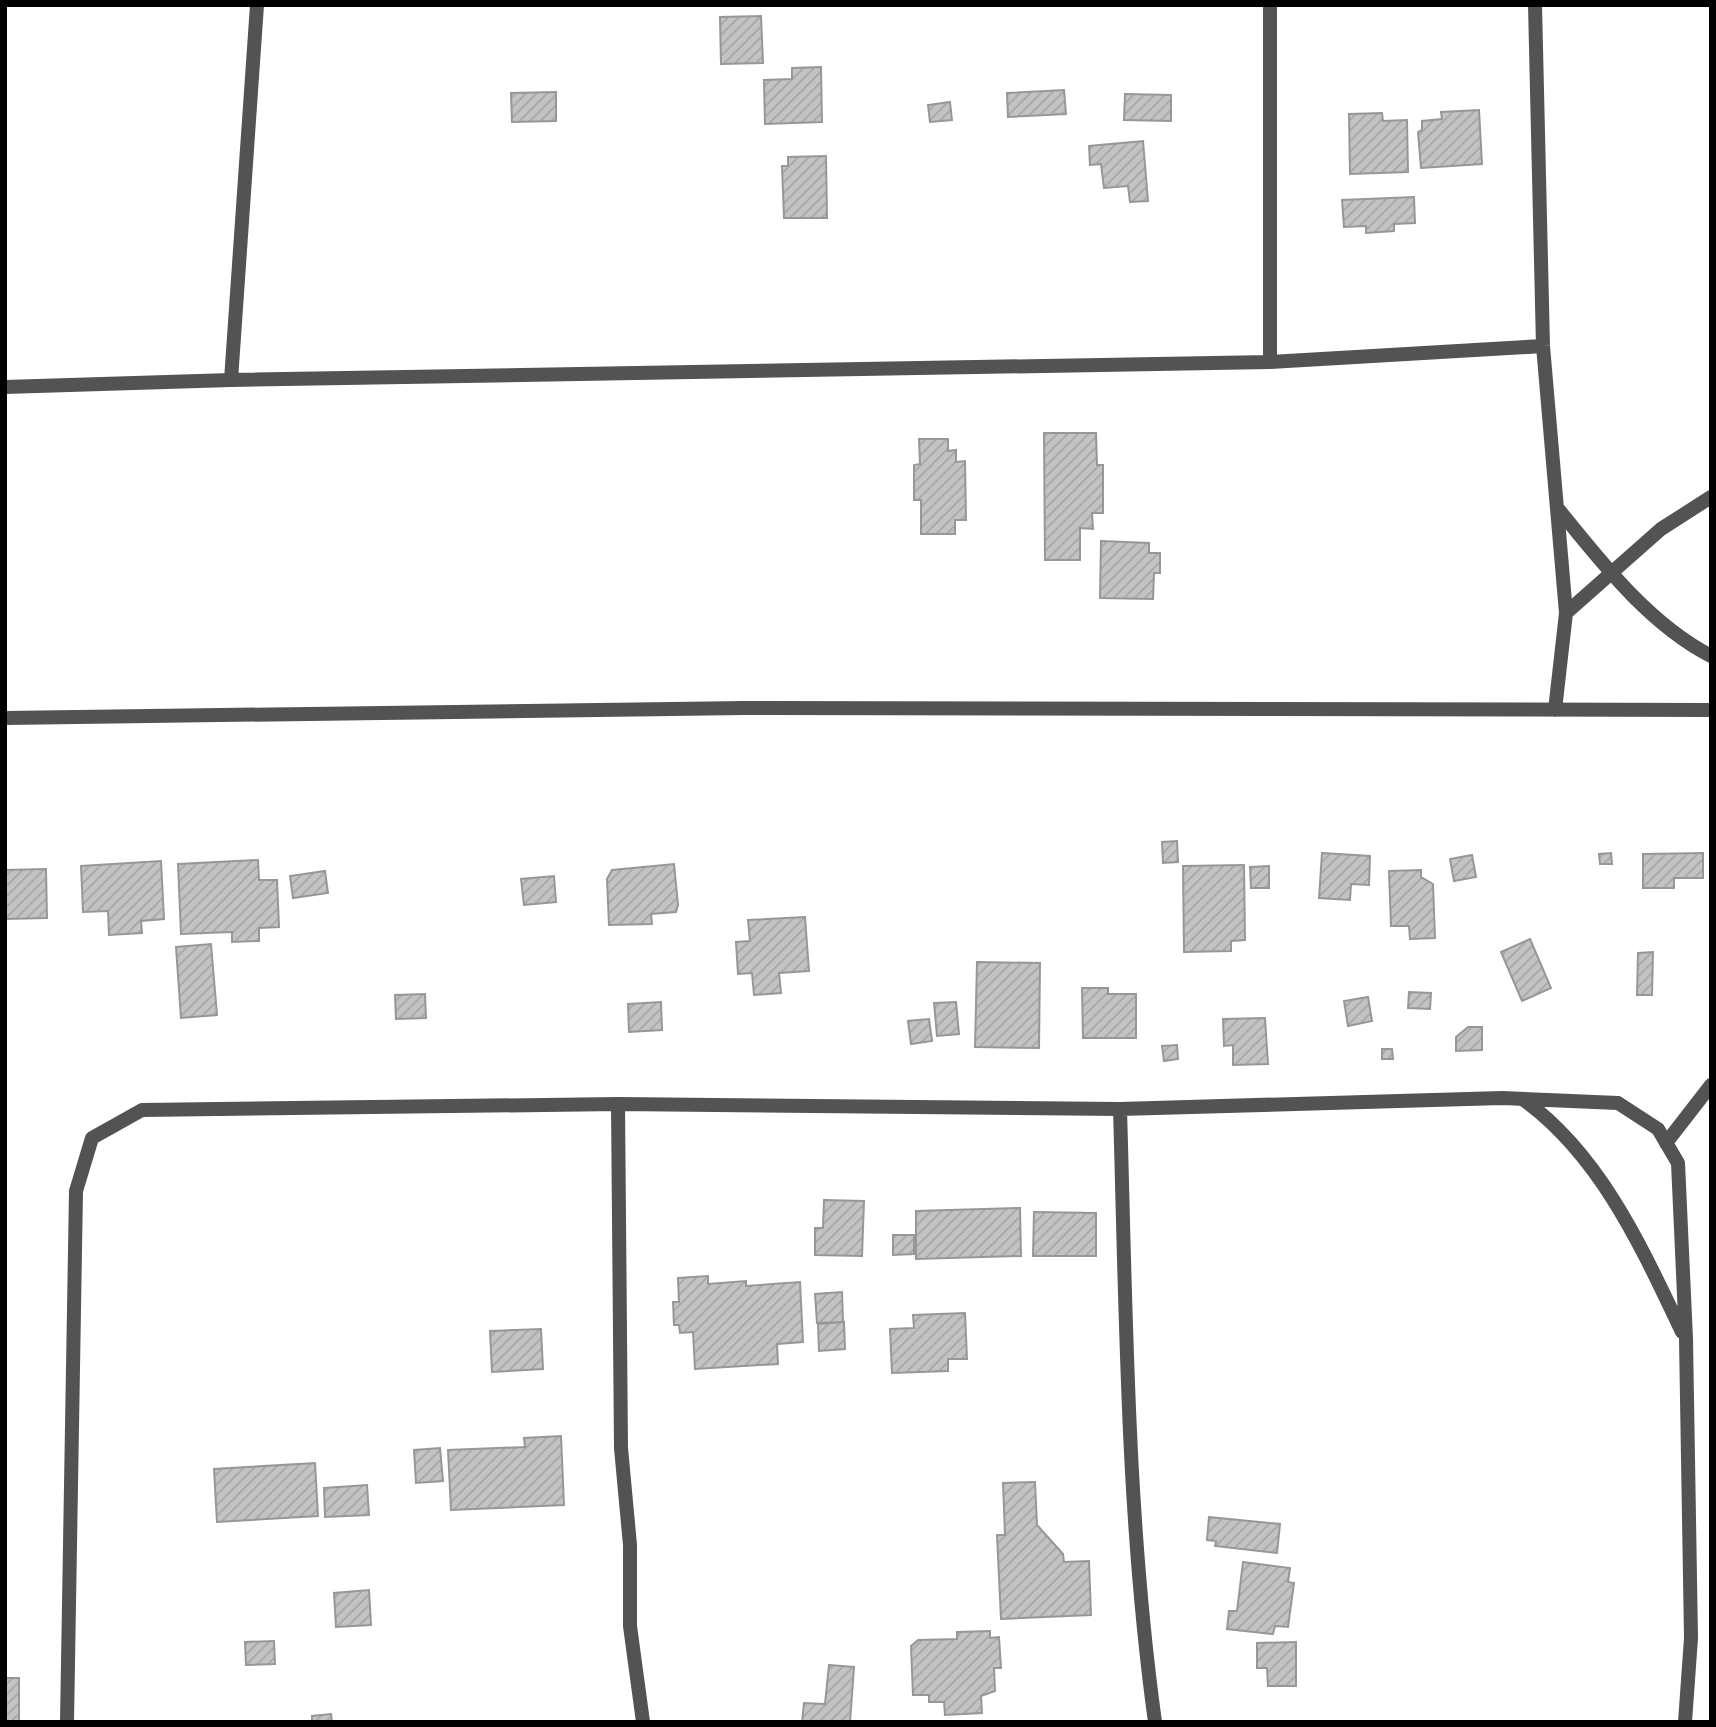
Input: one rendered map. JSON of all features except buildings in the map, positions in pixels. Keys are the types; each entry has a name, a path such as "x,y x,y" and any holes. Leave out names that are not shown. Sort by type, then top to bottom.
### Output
{"street":[{"path":"231,380 257,5"},
{"path":"1270,5 1270,362"},
{"path":"1535,5 1543,346 1566,614 1555,710"},
{"path":"5,387 231,380 1270,362 1543,346"},
{"path":"1566,614 1661,529 1711,497"},
{"path":"1559,510 1611,574 1662,621 1711,656"},
{"path":"5,718 744,708 1711,710"},
{"path":"1666,1143 1711,1085"},
{"path":"1524,1100 1583,1153 1646,1256 1686,1339"},
{"path":"67,1722 76,1191 92,1138 142,1110 618,1104 1120,1109 1524,1100 1618,1103 1658,1129 1678,1163 1686,1339 1691,1638 1685,1722"},
{"path":"618,1104 621,1448 630,1545 630,1626 643,1722"},
{"path":"1120,1109 1131,1472 1145,1651 1155,1722"}]}
